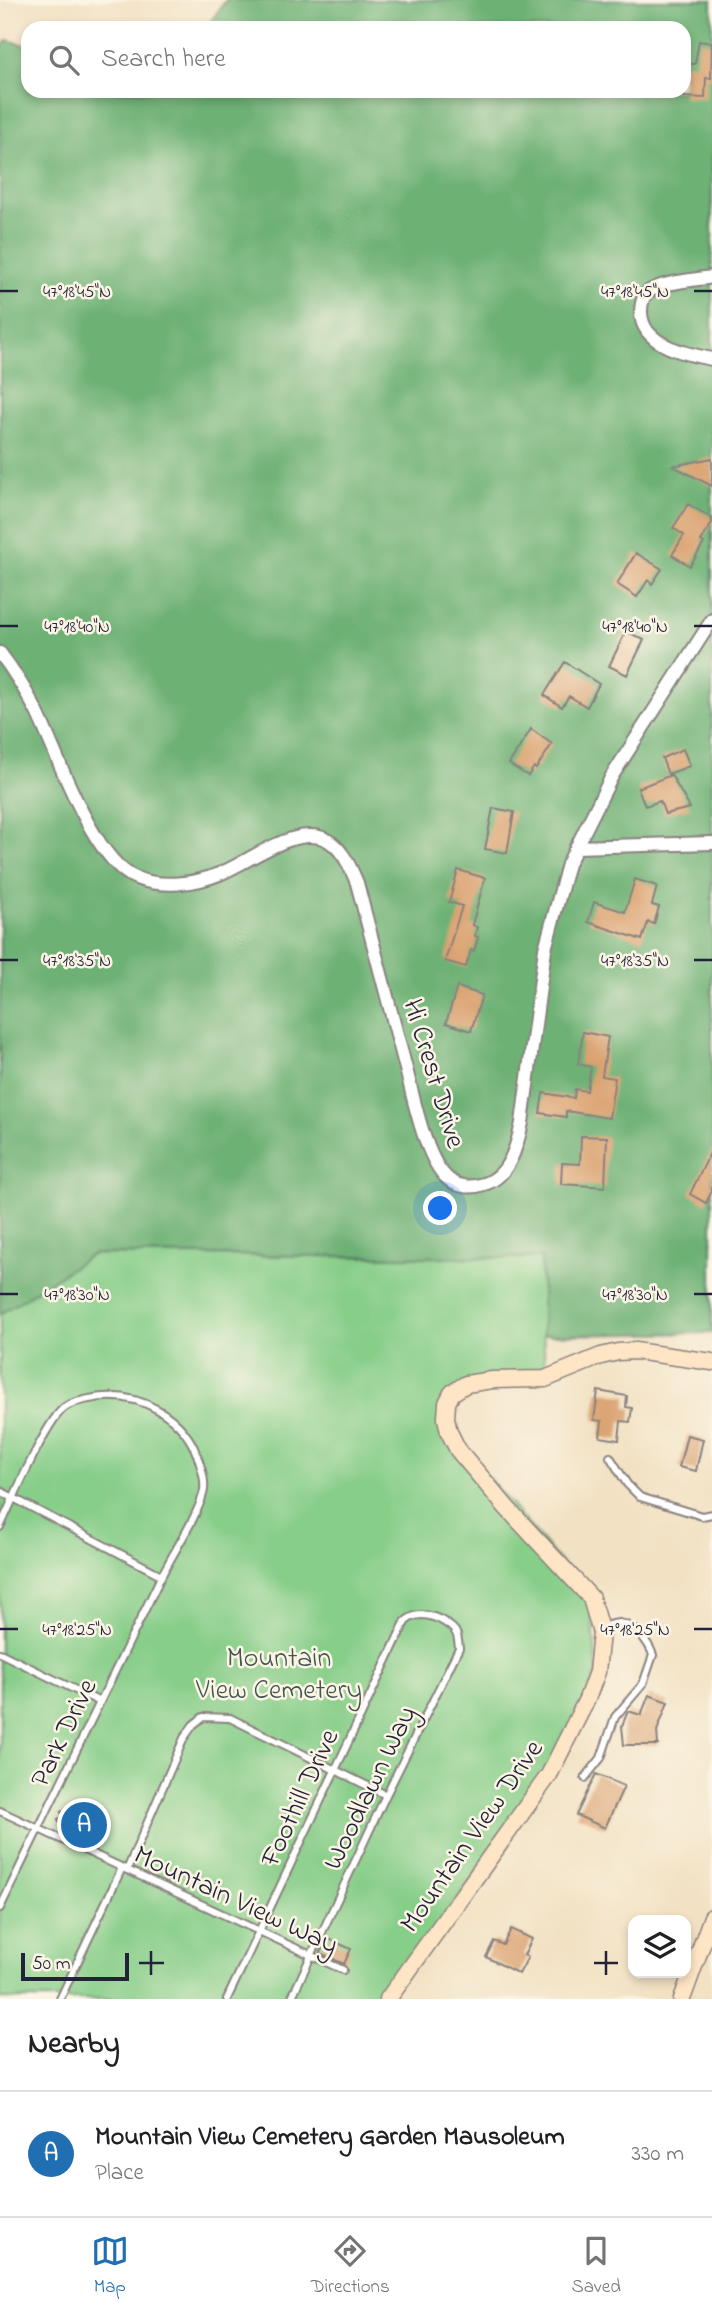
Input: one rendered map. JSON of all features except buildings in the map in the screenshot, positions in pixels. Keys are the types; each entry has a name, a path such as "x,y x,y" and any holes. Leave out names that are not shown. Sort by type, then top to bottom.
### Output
{"street":[{"path":"712,277 664,285 648,292 640,304 640,320 648,332 662,343 684,353 712,359"},
{"name":"Hi Crest Drive","path":"0,653 36,711 95,836 125,872 137,879 171,884 203,879 220,874 277,846 307,836 323,838 339,850 357,883 416,1106 432,1154 442,1173 461,1186 482,1185 495,1179 517,1147 545,949 561,886 576,847 612,776 712,620"},
{"path":"576,847 712,843"},
{"name":"Mountain View Drive","path":"388,1999 549,1775 587,1699 597,1672 601,1633 591,1598 507,1508 458,1450 449,1432 446,1418 447,1403 452,1393 466,1384 492,1380 545,1379 576,1365 618,1352 649,1353 712,1362"},
{"path":"682,1999 712,1917"}],"lane":[{"path":"0,1491 13,1499 161,1575 200,1503 204,1478 196,1451 187,1436 171,1418 149,1404 135,1399 96,1397 71,1403 54,1418 13,1499 0,1527"},
{"path":"610,1457 627,1484 640,1497 702,1516 712,1514"},
{"name":"Park Drive","path":"0,1908 161,1575"},
{"name":"Woodlawn Way","path":"291,1999 386,1795 459,1648 458,1637 452,1627 421,1613 411,1616"},
{"name":"Foothill Drive","path":"227,1999 405,1622 411,1616"},
{"path":"585,1778 601,1758 615,1717 643,1684 653,1655 649,1643 631,1629 619,1623 599,1627"},
{"path":"0,1654 100,1702"},
{"path":"60,1999 125,1869 184,1738 203,1717 230,1718 386,1795"},
{"name":"Mountain View Way","path":"0,1811 343,1970"}],"green space":[{"path":"226,0 712,0 712,1333 543,1335 541,1258 93,1254 0,1314 0,50 7,40 21,44 21,98 691,98 691,21 211,21"},
{"name":"Mountain View Cemetery","path":"93,1254 541,1258 545,1379 452,1393 449,1432 591,1598 597,1672 565,1744 388,1999 0,1999 0,1314"}],"place":[{"name":"Mountain View Cemetery Garden Mausoleum","path":"84,1825"}]}
